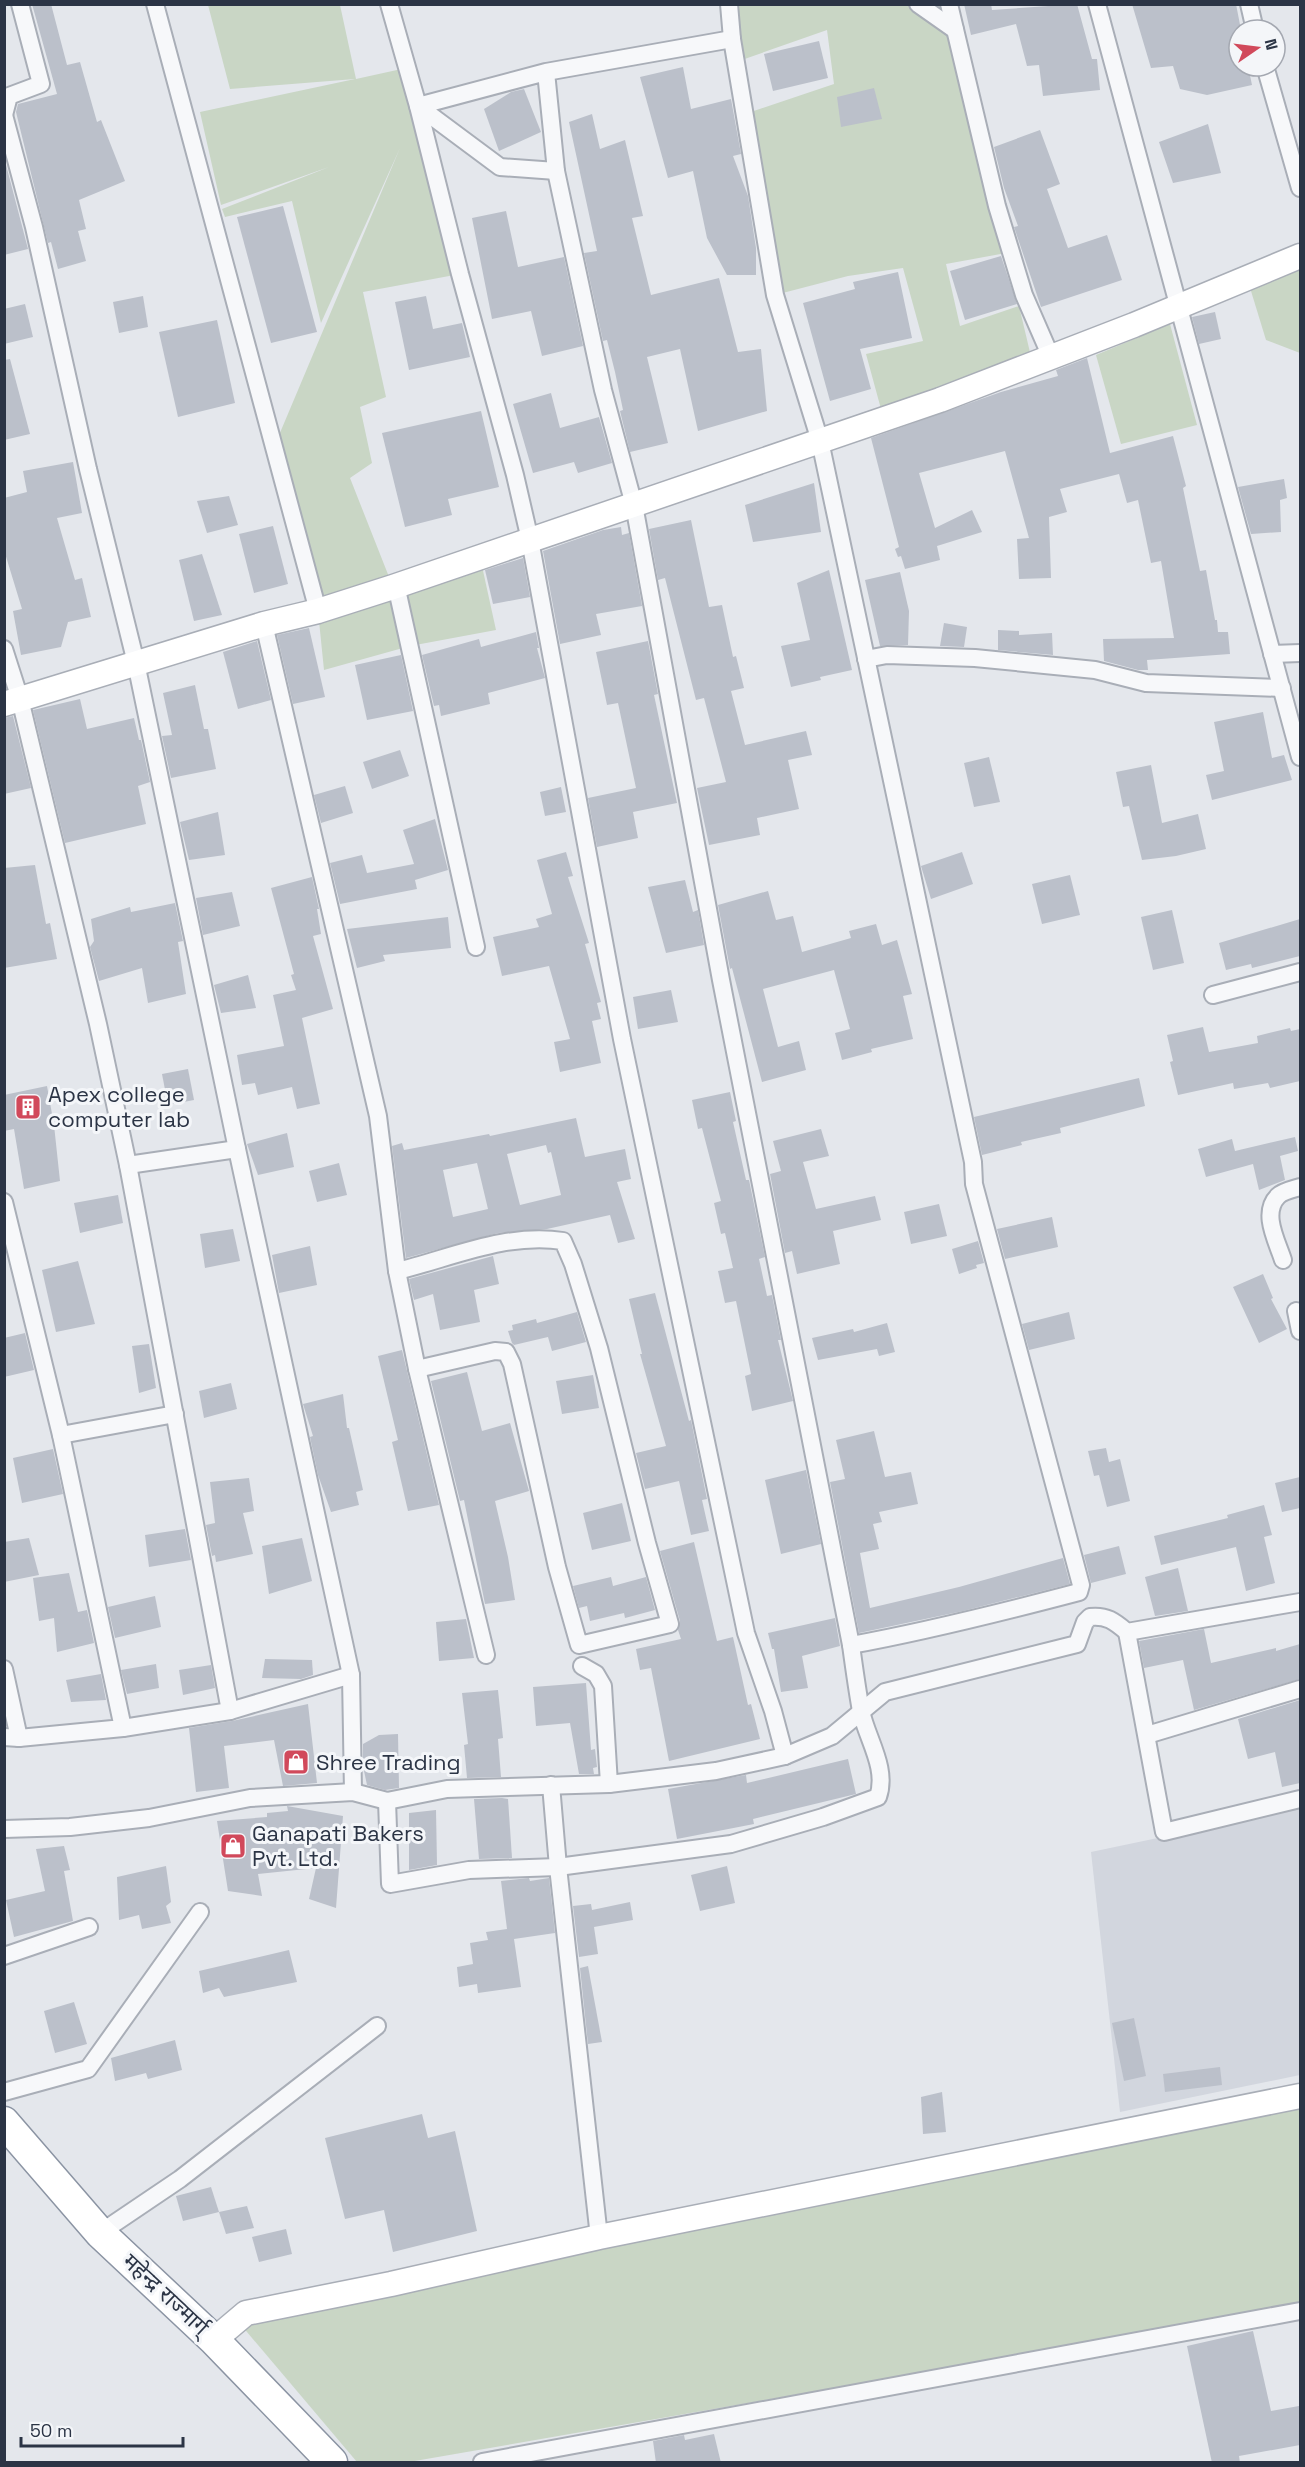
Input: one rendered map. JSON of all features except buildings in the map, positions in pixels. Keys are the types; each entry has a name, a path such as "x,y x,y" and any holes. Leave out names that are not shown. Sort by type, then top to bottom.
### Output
{"highway":[{"name":"महेन्द्र राज्मार्ग्","path":"4,2122 100,2233 214,2340 332,2463"}],"street":[{"path":"20,4 41,84 9,96 4,115 34,227 88,469 136,663 237,1149 351,1675 353,1792"},
{"path":"155,4 318,611"},
{"path":"389,4 418,106 530,540 622,1039 746,1633 773,1711 785,1756"},
{"path":"729,4 732,39 775,295 820,441 973,1162 974,1184 1081,1585 1079,1592 1035,1604 919,1633 851,1645"},
{"path":"918,4 955,30"},
{"path":"950,4 997,206 1035,324 1051,357"},
{"path":"1097,4 1300,756"},
{"path":"418,106 546,72 732,39"},
{"path":"387,1801 390,1884 469,1869 558,1868 731,1844 823,1817 878,1797 882,1784 879,1765 862,1713 851,1645 721,980 634,505 603,390 556,171 546,72"},
{"path":"1268,78 1300,188"},
{"path":"418,106 500,167 556,171"},
{"path":"12,701 264,624 318,611 940,400 1300,256"},
{"path":"396,585 476,947"},
{"path":"264,624 378,1116 397,1271 417,1369 486,1655"},
{"path":"4,649 12,701 98,1024 128,1165 230,1711"},
{"path":"1272,654 1300,653"},
{"path":"866,659 887,655 975,658 1095,670 1146,683 1282,688"},
{"path":"1213,996 1300,972"},
{"path":"128,1165 237,1149"},
{"path":"1283,1260 1270,1214 1272,1204 1279,1195 1300,1187"},
{"path":"4,1202 61,1435 123,1728"},
{"path":"397,1271 497,1244 543,1238 563,1241 573,1264 598,1348 647,1543 670,1624 584,1645 578,1644 557,1568 512,1364 506,1352 495,1351 417,1369"},
{"path":"1296,1311 1300,1331"},
{"path":"61,1435 175,1414"},
{"path":"1127,1632 1300,1602"},
{"path":"4,1829 70,1827 149,1818 250,1798 353,1792 387,1801 447,1789 609,1784 716,1771 785,1756 832,1736 885,1692 1077,1644 1085,1622 1090,1617 1101,1615 1109,1618 1127,1632 1164,1832 1300,1799"},
{"path":"582,1666 596,1674 603,1686 609,1784"},
{"path":"4,1669 12,1737 123,1728 230,1711 351,1675"},
{"path":"1147,1735 1300,1689"},
{"path":"551,1785 598,2237"},
{"path":"4,2092 88,2069 200,1912"},
{"path":"4,1956 89,1927"},
{"path":"100,2233 180,2179 377,2026"},
{"path":"214,2340 246,2313 391,2284 598,2237 1300,2096"},
{"path":"482,2463 1300,2311"}],"shaded area":[{"path":"1300,1808 1300,2075 1120,2112 1091,1852"}],"green space":[{"path":"208,5 340,5 356,79 406,68 460,274 363,292 386,397 360,407 372,463 350,478 393,587 480,557 496,630 410,646 324,670 318,611 274,447 400,148 321,323 292,201 225,217 222,209 329,167 221,205 200,112 355,79 230,89"},
{"path":"730,5 944,5 1006,253 946,264 960,326 1019,306 1033,365 884,420 866,354 923,341 903,268 848,276 775,295 745,114 834,84 827,30 736,62"},
{"path":"1300,256 1300,353 1266,340 1247,278"},
{"path":"1170,324 1197,425 1121,444 1096,355"},
{"path":"1300,2106 1300,2307 409,2462 357,2462 236,2319"}],"place":[{"name":"Apex college computer lab","path":"28,1107"},
{"name":"Shree Trading","path":"296,1762"},
{"name":"Ganapati Bakers Pvt. Ltd.","path":"233,1846"}]}
